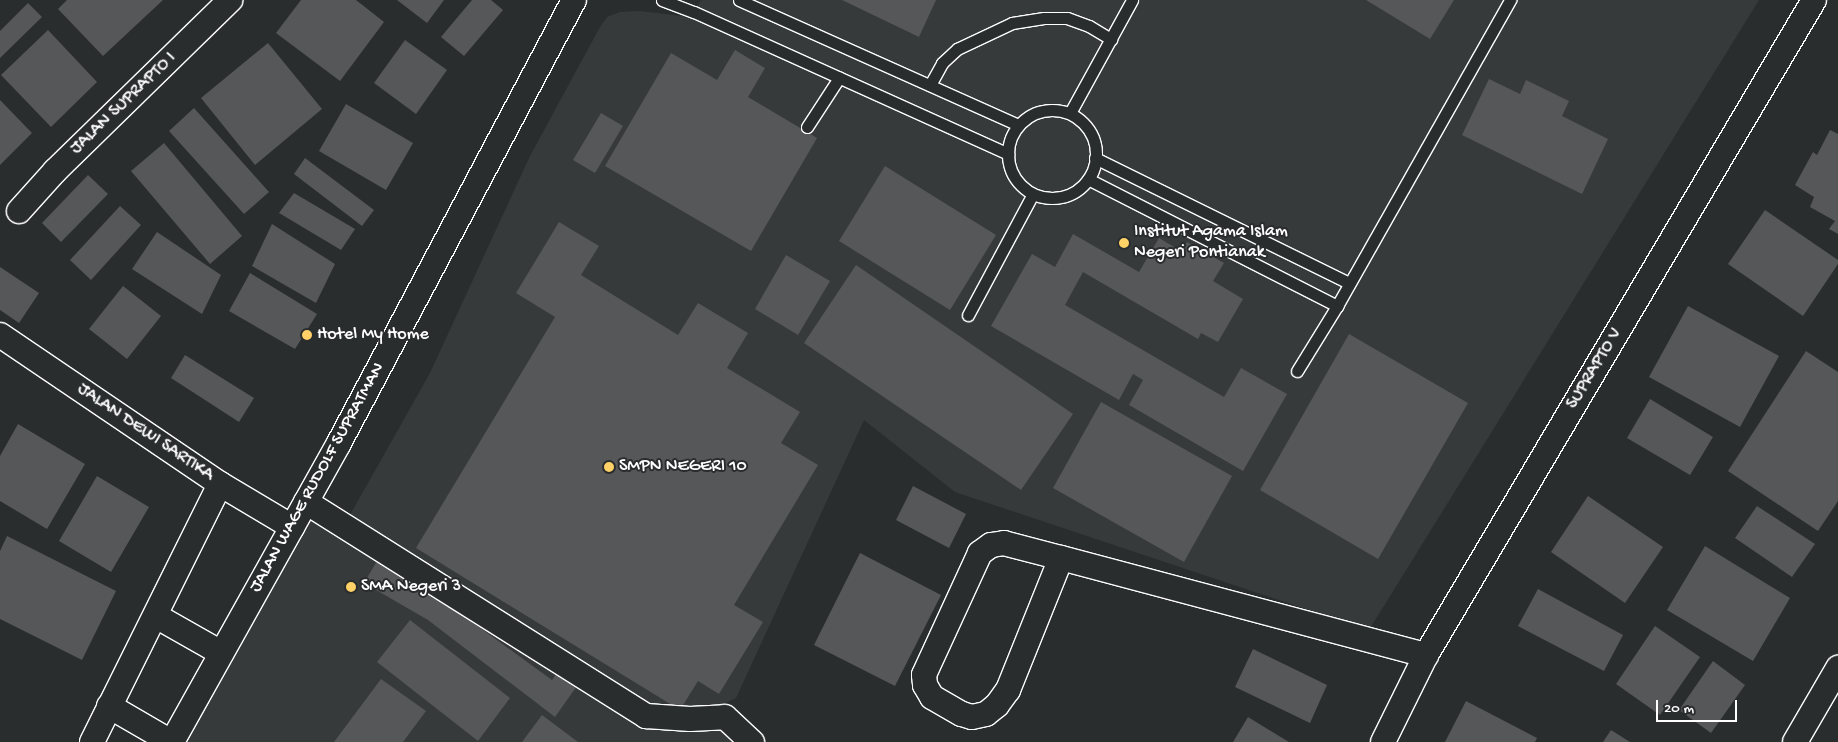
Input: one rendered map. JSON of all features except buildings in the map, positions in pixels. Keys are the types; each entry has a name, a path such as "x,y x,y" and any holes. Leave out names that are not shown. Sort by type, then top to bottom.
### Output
{"street":[{"name":"JALAN SUPRAPTO I","path":"19,210 55,171 230,0"},
{"name":"JALAN WAGE RUDOLF SUPRATMAN","path":"172,742 306,502 574,0"},
{"name":"SUPRAPTO V","path":"1383,742 1426,655 1814,0"},
{"name":"JALAN DEWI SARTIKA","path":"0,336 220,484 292,527"},
{"path":"92,742 220,484"},
{"path":"306,502 646,716 690,719 725,717 752,742"},
{"path":"1061,558 1008,690 997,705 986,714 972,716 962,714 932,697 925,685 924,675 980,553 991,545 1004,543 1061,558 1426,655"},
{"path":"156,616 221,653"},
{"path":"1795,742 1838,668"},
{"path":"109,706 172,742"}],"lane":[{"path":"662,0 1008,154"},
{"path":"739,0 1018,125"},
{"path":"1070,114 1132,0"},
{"path":"1297,371 1337,306 1510,0"},
{"path":"930,85 942,63 957,49 1012,23 1044,18 1067,18 1089,26 1111,39"},
{"path":"807,127 839,78"},
{"path":"1051,109 1070,114 1082,123 1092,136 1095,158 1088,179 1073,192 1063,196 1048,197 1033,194 1018,182 1012,173 1008,154 1010,138 1018,125 1025,118 1042,110 1051,109"},
{"path":"1095,158 1349,283"},
{"path":"1088,179 1337,306"},
{"path":"968,315 1033,194"}],"shaded area":[{"name":"Institut Agama Islam Negeri Pontianak","path":"701,0 1759,0 1369,630 955,492 864,420 736,698 700,714 642,705 350,515 430,373 530,156 600,27 607,17 620,12 639,11 691,17"},
{"name":"SMA Negeri 3","path":"311,510 646,725 720,729 731,742 184,742"}],"place":[{"name":"Institut Agama Islam Negeri Pontianak","path":"1124,243"},
{"name":"Hotel My Home","path":"307,335"},
{"name":"SMPN NEGERI 10","path":"609,467"},
{"name":"SMA Negeri 3","path":"351,587"}]}
